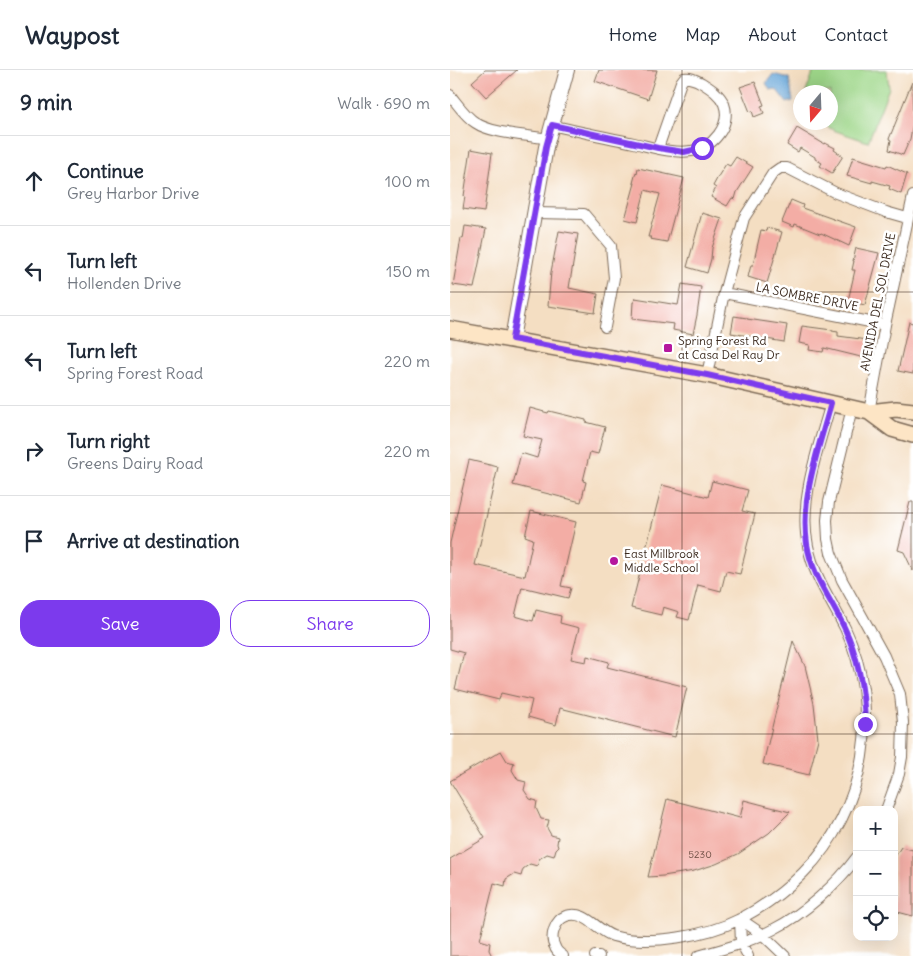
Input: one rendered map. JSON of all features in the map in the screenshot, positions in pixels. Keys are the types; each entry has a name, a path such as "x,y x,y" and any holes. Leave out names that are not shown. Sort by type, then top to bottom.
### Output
{"main road":[{"path":"450,329 707,375 869,412 896,409 913,411"},
{"path":"869,412 892,429 913,435"}],"street":[{"path":"512,339 548,139 567,70"},
{"path":"552,125 658,148 684,152 693,151 711,144 720,133 725,112 724,104 720,97 693,78 684,78 658,148"},
{"path":"450,95 477,124 495,130 548,139"},
{"path":"707,375 724,293 744,218 773,173 780,168 787,168 836,193 907,218"},
{"name":"AVENIDA DEL SOL DRIVE","path":"869,412 885,325 913,196"},
{"path":"535,213 584,214 611,246 614,278 605,327"},
{"name":"LA SOMBRE DRIVE","path":"724,293 885,325"},
{"path":"563,956 554,947 553,941 555,928 559,920 565,916 578,915 612,936 626,939 652,940 701,932 740,919 768,903 784,890 821,854 834,836 855,786 862,759 865,724 862,682 855,656 844,628 814,571 805,527 812,474 831,403"},
{"path":"852,408 829,502 827,520 828,539 831,553 842,580 884,656 896,680 900,694 903,722 902,757 899,774 887,806"},
{"path":"698,956 727,948 774,929 812,903 833,884 853,862"},
{"path":"740,919 762,934 785,956"},
{"path":"740,919 741,942 748,956"}],"green space":[{"path":"814,70 887,70 889,88 868,142 833,130 838,130 838,85 809,85"}],"water":[{"path":"773,74 789,78 793,101 787,103 776,89 770,90 766,83"}],"building":[{"path":"485,70 517,70 486,97 472,82"},
{"path":"599,70 657,70 648,99 595,81"},
{"path":"755,82 764,105 761,106 764,113 754,117 752,111 750,112 740,87"},
{"path":"912,82 913,123 910,139 903,155 889,150 891,140 889,139"},
{"path":"796,130 800,130 824,144 835,148 834,150 843,156 832,173 820,166 822,163 815,159 815,157 800,148 798,152 787,145"},
{"path":"471,149 492,153 484,212 463,209"},
{"path":"736,157 753,167 737,192 735,199 732,198 727,206 711,197 716,188 713,186 726,164 730,166"},
{"path":"853,157 886,167 887,165 907,174 901,194 889,189 890,186 847,176"},
{"path":"638,168 684,178 667,242 648,237 660,194 645,190 637,222 625,219"},
{"path":"791,200 803,205 802,208 856,227 849,246 821,233 795,224 794,227 782,222"},
{"path":"702,213 722,219 712,248 707,273 687,267"},
{"path":"465,226 486,229 474,288 453,285 461,238 463,239"},
{"path":"767,228 782,232 767,283 748,277 751,265 753,265 761,230 766,231"},
{"path":"559,231 578,234 569,288 598,294 595,313 548,306 551,272"},
{"path":"856,248 879,253 865,305 848,301 855,270 852,270"},
{"path":"682,284 701,287 693,334 673,330 674,324 632,319 635,298 678,305"},
{"path":"734,316 787,325 784,342 731,333"},
{"path":"909,322 913,323 913,374 898,371"},
{"path":"802,326 832,330 838,332 838,336 868,340 865,358 824,348 823,352 809,350 810,345 799,343"},
{"path":"530,408 586,420 586,422 605,427 598,454 590,452 583,481 586,482 581,502 513,485 521,453 537,458 542,440 523,436"},
{"path":"469,460 498,467 475,565 525,576 533,539 525,536 531,511 576,522 561,586 571,588 568,598 522,587 515,616 533,621 536,610 561,616 560,623 579,628 571,659 586,662 587,656 609,662 607,667 687,687 675,737 560,708 556,725 528,717 532,700 501,693 499,700 455,689 464,653 450,649 450,543"},
{"path":"712,481 748,490 742,511 755,514 740,574 726,571 721,591 698,585 689,620 677,617 679,612 663,607 661,615 631,608 662,485 708,497"},
{"path":"910,502 913,502 913,571 904,552 898,550"},
{"path":"793,641 805,666 814,704 818,739 809,775 763,764"},
{"path":"501,751 507,761 514,763 512,770 518,780 526,782 524,790 530,799 537,801 536,808 541,819 549,820 547,828 551,835 558,837 558,847 554,856 547,854 539,859 537,866 530,864 523,869 521,876 514,874 506,879 505,886 494,883 480,940 490,943 489,950 492,956 450,956 450,859 485,838 450,781"},
{"path":"667,799 740,818 744,800 790,812 769,833 738,854 694,871 648,877"},
{"path":"901,847 913,850 913,916 898,912 898,852"}],"place":[{"name":"Spring Forest Rd at Casa Del Ray Dr","path":"668,348"},
{"name":"East Millbrook Middle School","path":"614,561"}],"route":[{"path":"702,148 684,152 552,125 546,147 512,339 707,375 831,403 812,474 805,527 814,571 844,628 855,656 862,682 865,724"}]}
